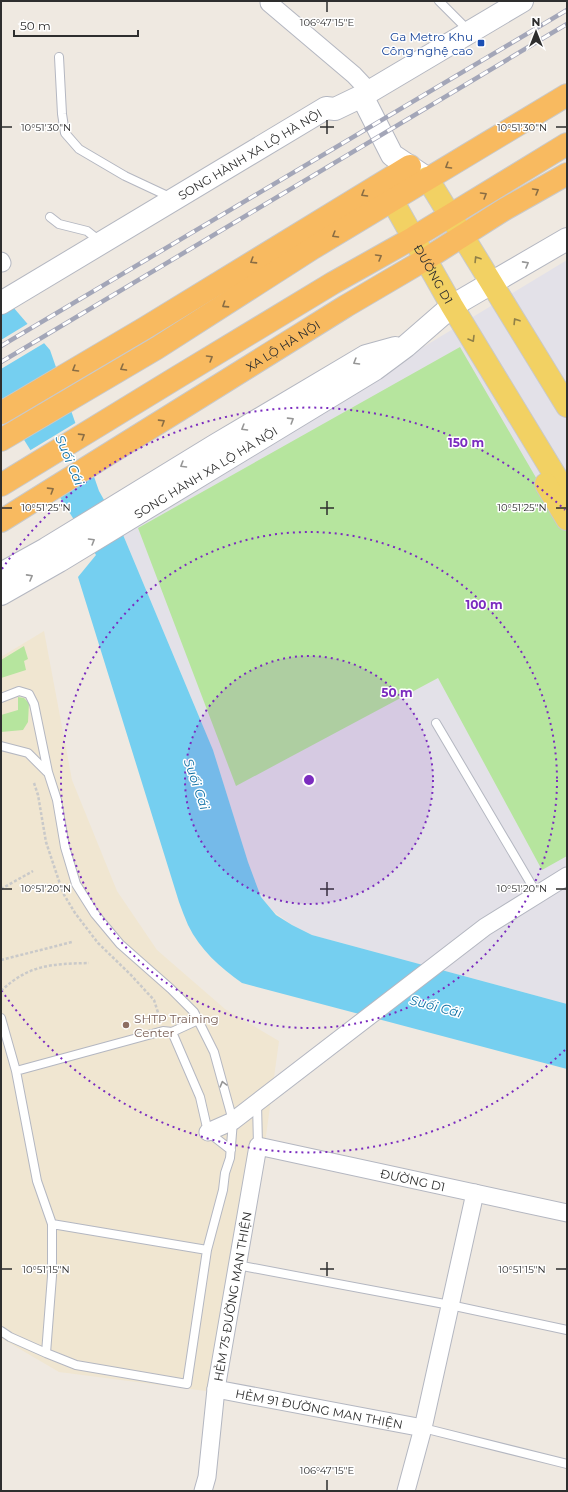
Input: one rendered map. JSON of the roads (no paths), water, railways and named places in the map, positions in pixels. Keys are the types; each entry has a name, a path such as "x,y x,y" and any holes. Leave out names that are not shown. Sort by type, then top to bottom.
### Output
{"highway":[{"path":"1,440 157,348 313,248 567,95"},
{"path":"1,486 333,283 413,238 567,144"},
{"path":"1,413 145,328 398,166"},
{"name":"XA LỘ HÀ NỘI","path":"3,519 506,209 567,174"},
{"path":"333,283 387,282"}],"main road":[{"name":"SONG HÀNH XA LỘ HÀ NỘI","path":"1,318 85,260 101,243 326,108 335,108 366,94 522,1"},
{"name":"ĐƯỜNG D1","path":"366,94 398,166 392,200 452,306 567,495"},
{"name":"SONG HÀNH XA LỘ HÀ NỘI","path":"1,303 85,260 333,117 335,108"},
{"name":"ĐƯỜNG D1","path":"398,166 427,178 567,406"},
{"name":"SONG HÀNH XA LỘ HÀ NỘI","path":"1,594 52,555 225,450 375,369 406,346 452,306 567,239"},
{"name":"ĐƯỜNG D1","path":"536,354 560,377 567,387"},
{"path":"500,385 499,403 567,520"},
{"name":"SONG HÀNH XA LỘ HÀ NỘI","path":"1,574 52,555"}],"street":[{"path":"271,1 269,3 354,74 366,94"},
{"path":"208,1132 233,1121 485,927 567,876"},
{"name":"ĐƯỜNG D1","path":"258,1146 567,1213"},
{"name":"HẺM 75 ĐƯỜNG MAN THIỆN","path":"203,1491 207,1477 216,1389 258,1146"},
{"path":"406,1491 423,1428 475,1193"},
{"name":"HẺM 91 ĐƯỜNG MAN THIỆN","path":"216,1389 423,1428"}],"lane":[{"path":"440,1 470,32"},
{"path":"59,57 62,114 65,133 80,149 125,176 174,199"},
{"path":"50,217 59,224 87,231 101,243"},
{"path":"1,698 19,691 29,694 34,704 48,772 57,800 65,847 76,884 95,914 120,944 171,989 194,1012 214,1052 233,1121 230,1158 225,1173 223,1190 207,1250 186,1384 76,1365 10,1337 1,1331"},
{"path":"436,723 538,894"},
{"path":"1,746 28,752 48,772"},
{"path":"1,1018 16,1071 37,1181 52,1224 52,1276 46,1353"},
{"path":"16,1071 164,1031 172,1032 198,1020"},
{"path":"172,1032 200,1097 208,1132 231,1150"},
{"name":"HẺM 75 ĐƯỜNG MAN THIỆN","path":"257,1102 258,1146"},
{"path":"52,1224 207,1250"},
{"path":"237,1265 450,1305 567,1330"},
{"path":"423,1428 567,1464"}],"water":[{"name":"Suối Cái","path":"1,293 50,350 99,491 121,530 213,750 248,862 261,897 276,915 312,935 567,1004 567,1069 242,983 218,964 198,942 188,925 179,902 78,577 96,555 1,403"}],"railway":[{"path":"1,346 567,10"},
{"path":"1,362 567,24"}],"place":[{"name":"Ga Metro Khu Công nghệ cao","path":"481,43"},
{"name":"SHTP Training Center","path":"126,1025"}]}
